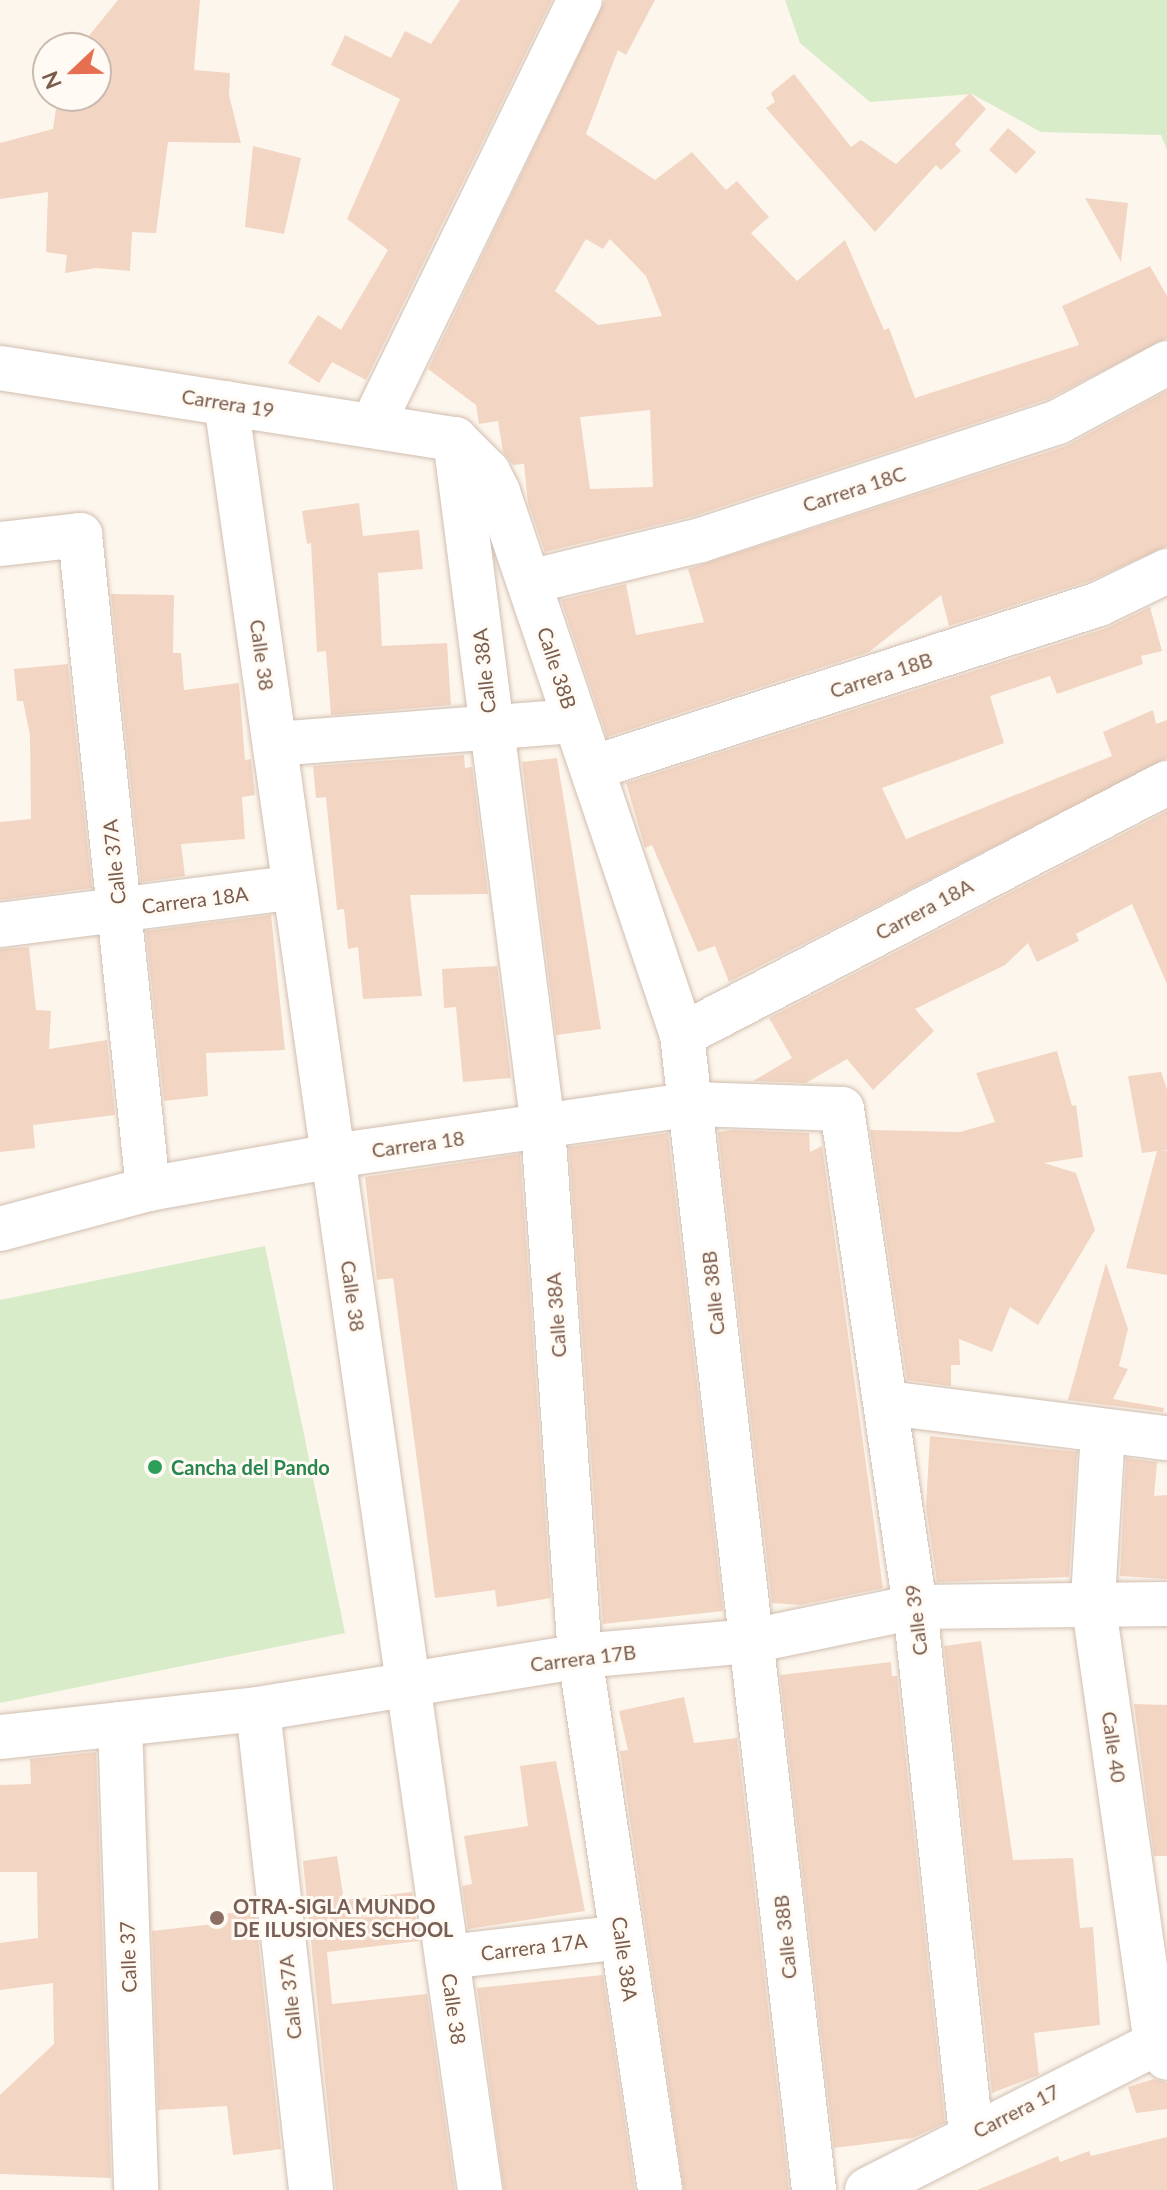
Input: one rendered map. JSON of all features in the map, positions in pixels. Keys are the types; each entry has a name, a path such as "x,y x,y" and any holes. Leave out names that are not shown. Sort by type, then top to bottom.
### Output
{"street":[{"path":"372,426 580,0"},
{"name":"Carrera 18C","path":"529,582 701,540 1058,422 1167,363"},
{"name":"Carrera 19","path":"0,368 455,439"},
{"name":"Calle 38","path":"226,403 480,2190"},
{"name":"Calle 38B","path":"455,439 488,472 498,492 682,1035 814,2190"},
{"name":"Calle 38A","path":"455,439 543,1127 580,1656 660,2190"},
{"name":"Calle 37A","path":"0,544 80,535 148,1189"},
{"name":"Carrera 18B","path":"592,768 1099,604 1167,571"},
{"path":"275,744 575,721"},
{"name":"Carrera 18A","path":"682,1035 1167,783"},
{"name":"Carrera 18A","path":"0,925 295,887"},
{"name":"Carrera 18","path":"0,1229 148,1189 333,1156 692,1104 842,1109"},
{"name":"Calle 39","path":"842,1109 888,1403 915,1607 971,2134"},
{"path":"0,1223 0,1229"},
{"path":"888,1403 1167,1438"},
{"name":"Calle 40","path":"1103,1431 1093,1601 1163,2045"},
{"name":"Carrera 17B","path":"0,1737 258,1709 580,1656 752,1641 915,1607 1093,1601 1167,1604"},
{"name":"Calle 37A","path":"258,1709 311,2190"},
{"name":"Calle 37","path":"120,1724 136,2190"},
{"name":"Carrera 17A","path":"447,1957 622,1937"},
{"name":"Carrera 17","path":"867,2190 971,2134 1163,2045"}],"green space":[{"path":"785,0 1167,0 1167,150 1161,135 1041,132 972,94 870,102 800,43"},
{"name":"Cancha del Pando","path":"265,1246 345,1633 0,1703 0,1300"}],"building":[{"path":"118,0 200,0 194,70 230,73 229,95 241,143 168,142 156,233 132,232 130,271 96,268 65,273 67,255 46,252 48,192 0,199 0,143 53,129 56,112 112,112 112,32 92,32"},
{"path":"460,0 552,0 366,380 332,362 319,383 288,363 318,315 341,330 388,250 347,219 400,99 331,65 345,35 391,58 405,31 431,44"},
{"path":"605,0 655,0 626,55 618,50 586,134 655,180 692,152 726,190 737,181 769,217 751,233 797,281 845,240 884,330 889,328 915,398 1079,345 1062,306 1150,266 1167,296 1167,338 1048,399 694,516 545,552 528,503 524,464 513,465 503,452 498,421 479,424 476,405 428,369","holes":["586,239 603,249 610,239 646,276 662,316 598,325 555,291","650,410 653,487 590,489 580,417"]},
{"path":"794,74 851,147 861,140 896,164 970,93 986,109 955,144 961,151 941,170 936,165 875,232 766,108 775,102 771,93"},
{"path":"1008,128 1036,152 1016,174 989,150"},
{"path":"253,146 301,158 284,234 245,227"},
{"path":"1085,198 1128,203 1121,262"},
{"path":"1167,391 1167,546 1090,581 949,626 941,595 869,652 607,737 561,600 626,584 636,635 704,622 688,569 1066,446"},
{"path":"359,503 363,536 419,530 423,569 378,573 382,646 447,643 451,705 331,715 326,651 317,652 311,543 307,544 302,511"},
{"path":"111,594 174,595 173,653 181,653 184,690 239,683 245,760 251,759 255,795 242,797 245,839 181,844 185,876 141,882"},
{"path":"1150,607 1162,651 1141,656 1143,664 1057,694 1050,676 990,696 1004,743 882,788 906,839 1112,756 1103,732 1153,710 1156,724 1167,720 1167,758 729,982 715,946 698,952 652,845 645,848 626,783 1107,628"},
{"path":"68,664 92,888 0,900 0,822 31,819 30,735 23,701 17,701 14,669"},
{"path":"464,755 465,768 472,767 488,894 410,895 422,996 363,999 358,947 348,949 344,909 337,910 326,797 316,798 313,766"},
{"path":"557,758 601,1029 556,1035 522,762"},
{"path":"1167,811 1167,984 1132,904 1076,934 1079,941 1037,962 1028,943 1005,965 915,1009 934,1031 873,1090 847,1059 806,1083 753,1081 792,1058 769,1018"},
{"path":"271,915 285,1050 206,1053 208,1096 164,1101 146,931"},
{"path":"29,947 36,1010 51,1011 49,1049 107,1040 115,1115 33,1125 35,1148 0,1152 0,949"},
{"path":"497,966 511,1078 463,1082 456,1007 444,1008 442,969"},
{"path":"1057,1051 1072,1106 1076,1105 1083,1157 1044,1163 1076,1173 1095,1230 1038,1325 1010,1307 992,1352 959,1339 960,1365 951,1365 951,1386 907,1380 870,1130 960,1132 995,1122 976,1073"},
{"path":"1161,1072 1167,1089 1167,1150 1162,1151 1167,1151 1167,1275 1126,1268 1157,1151 1142,1153 1128,1076"},
{"path":"718,1132 809,1133 810,1152 822,1146 883,1588 801,1605 772,1603"},
{"path":"668,1133 723,1611 603,1624 569,1147"},
{"path":"520,1154 551,1598 497,1607 495,1590 435,1598 393,1278 377,1280 365,1177"},
{"path":"1106,1263 1128,1329 1119,1366 1128,1369 1113,1399 1164,1408 1163,1412 1068,1400"},
{"path":"930,1436 1077,1452 1069,1577 937,1582 926,1507"},
{"path":"1126,1458 1157,1462 1154,1496 1167,1495 1167,1579 1120,1576"},
{"path":"981,1641 1013,1860 1073,1858 1080,1928 1093,1927 1100,2025 1034,2033 1039,2075 992,2093 944,1646"},
{"path":"891,1662 892,1676 897,1676 945,2123 913,2138 834,2148 780,1675"},
{"path":"684,1697 694,1743 737,1738 789,2190 684,2190 620,1751 628,1750 619,1711"},
{"path":"1134,1704 1167,1705 1167,1856 1154,1856"},
{"path":"96,1752 111,2178 0,2174 0,2095 54,2044 53,1983 0,1990 0,1943 38,1938 37,1872 0,1872 0,1785 31,1784 30,1759"},
{"path":"556,1761 585,1911 468,1929 462,1886 472,1884 464,1836 528,1826 520,1766"},
{"path":"337,1856 344,1900 412,1892 419,1941 327,1952 332,2004 427,1994 455,2190 336,2190 303,1861"},
{"path":"255,1912 281,2149 233,2155 227,2106 158,2110 152,1931 214,1924 213,1914"},
{"path":"603,1975 635,2190 504,2190 477,1988"},
{"path":"1154,2079 1167,2083 1167,2109 1136,2113 1128,2087"},
{"path":"1167,2137 1167,2190 977,2190 1058,2156 1060,2162 1089,2151 1091,2156"}],"place":[{"name":"Cancha del Pando","path":"155,1467"},
{"name":"OTRA-SIGLA MUNDO DE ILUSIONES SCHOOL","path":"217,1918"}]}
